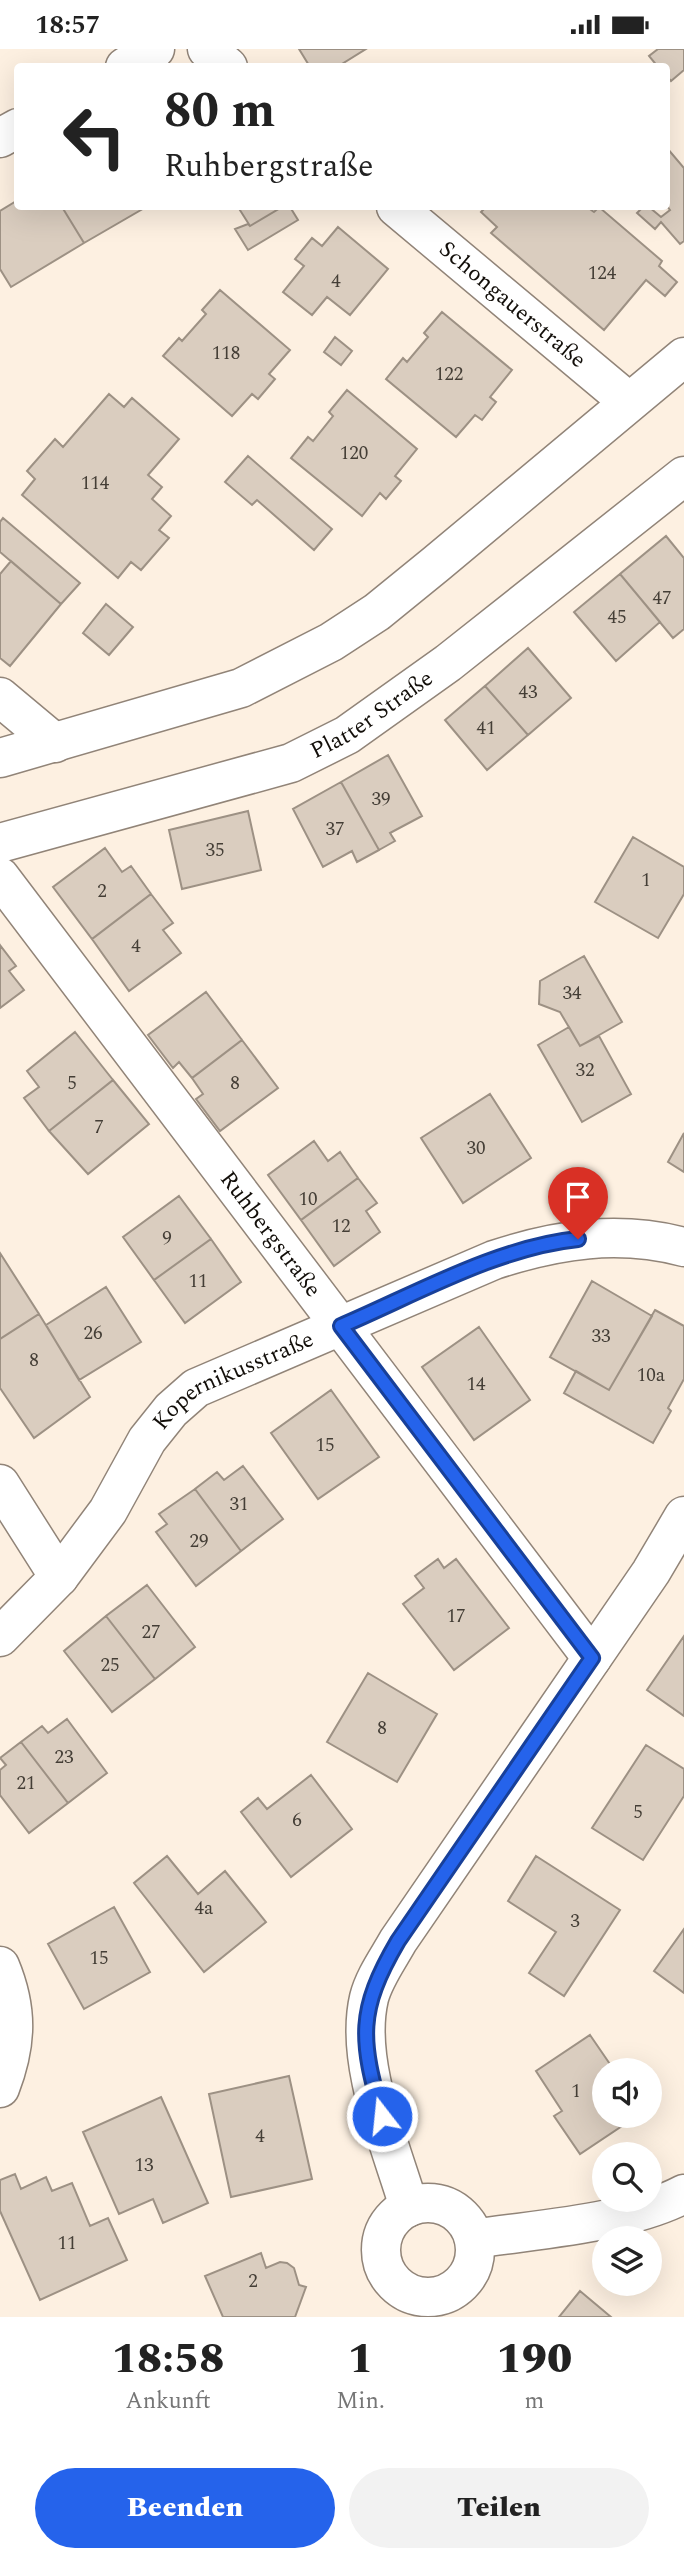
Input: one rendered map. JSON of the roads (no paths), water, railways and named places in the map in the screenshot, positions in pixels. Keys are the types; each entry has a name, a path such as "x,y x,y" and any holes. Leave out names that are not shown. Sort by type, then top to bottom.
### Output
{"street":[{"path":"132,63 155,49"},
{"path":"207,49 223,63"},
{"name":"Schongauerstraße","path":"400,210 629,402"},
{"path":"0,758 241,688 331,642 377,612 684,357"},
{"name":"Platter Straße","path":"0,843 291,763 347,735 438,670 684,476"},
{"path":"0,697 55,743"},
{"name":"Ruhbergstraße","path":"0,877 592,1658"},
{"name":"Kopernikusstraße","path":"0,1637 59,1577 108,1511 147,1440 171,1410 196,1388 494,1260 562,1241 622,1237 684,1248"},
{"path":"0,1484 59,1577"},
{"path":"409,2207 369,2070 366,2026 369,1998 398,1941 592,1658 684,1517"},
{"path":"0,1966 10,1989 15,2022 13,2047 0,2088"},
{"path":"474,2239 616,2216 655,2207 684,2194"},
{"path":"425,2203 441,2205 456,2212 467,2224 474,2239 472,2267 454,2289 411,2306 388,2276 380,2245 386,2229 395,2217 409,2207 425,2203"}]}
